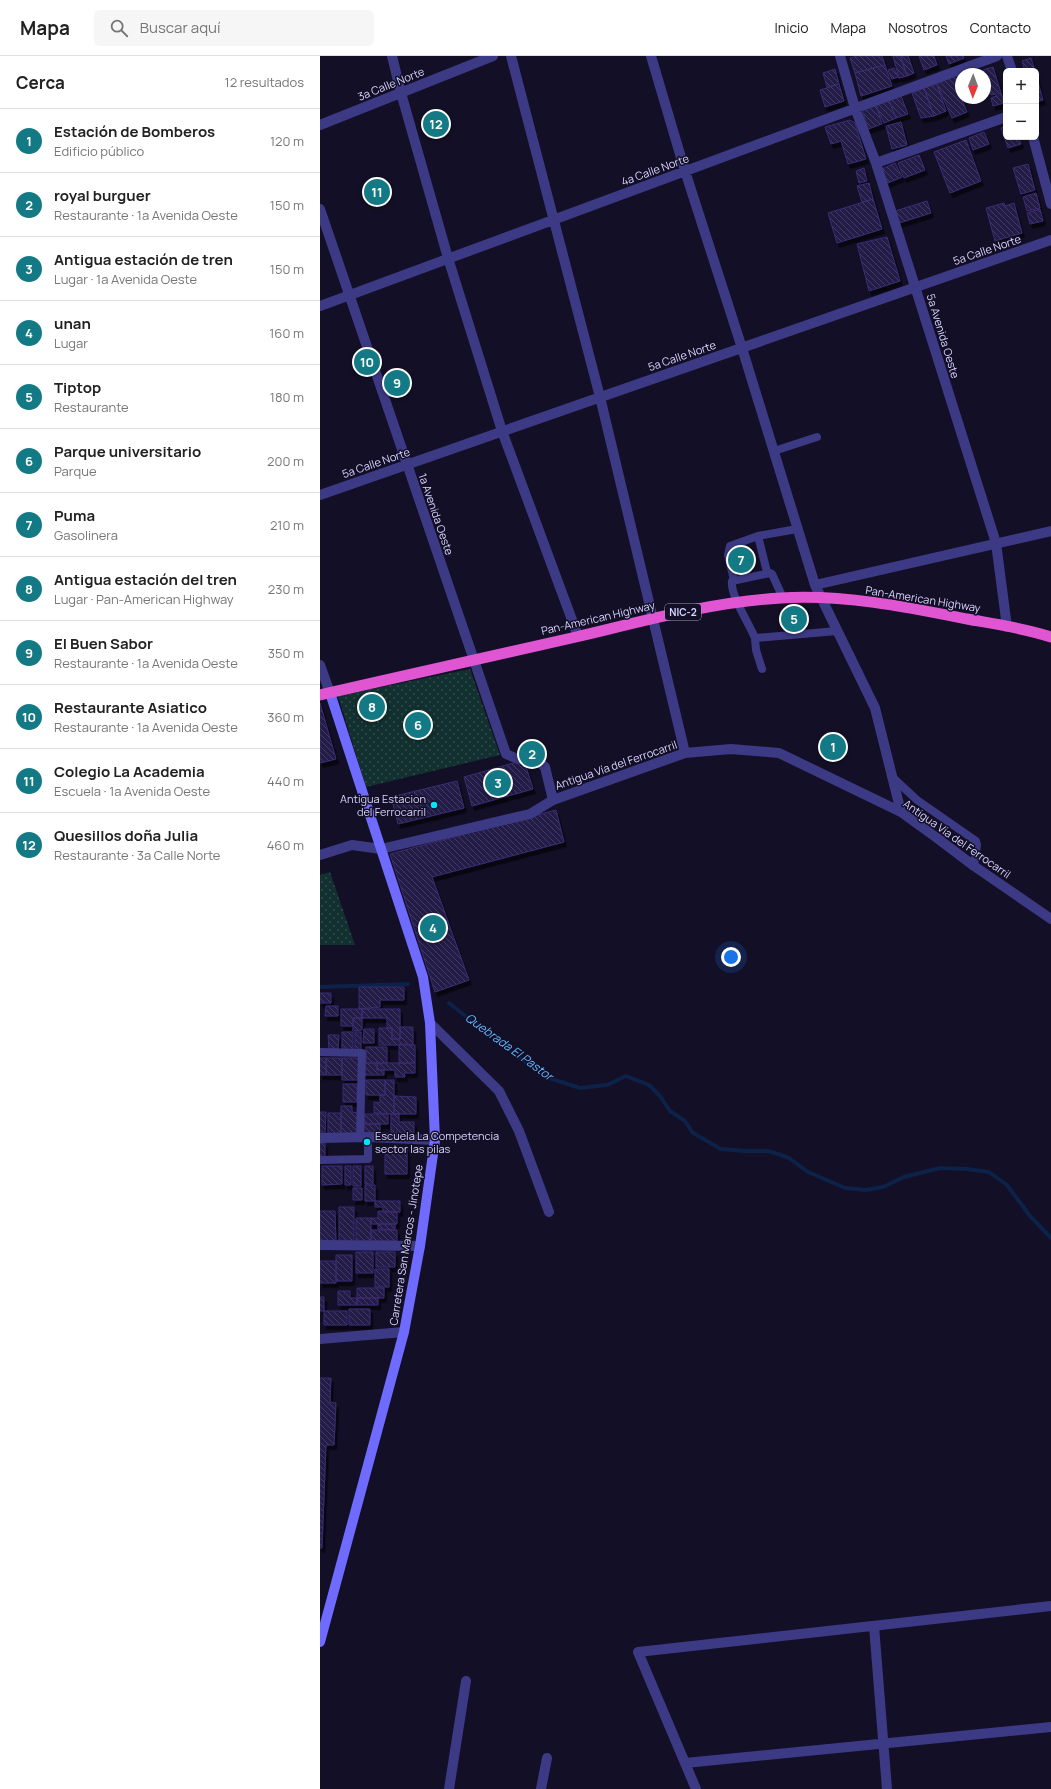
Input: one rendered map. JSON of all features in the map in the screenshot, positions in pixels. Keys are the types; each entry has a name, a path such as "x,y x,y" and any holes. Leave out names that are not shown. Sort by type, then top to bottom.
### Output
{"highway":[{"name":"Pan-American Highway","path":"325,694 578,636 652,617 736,602 783,598 821,598 876,603 1007,627 1051,637"}],"main road":[{"name":"Carretera San Marcos - Jinotepe","path":"320,1642 404,1332 420,1246 435,1140 430,1023 423,976 381,849 325,694"}],"street":[{"path":"392,56 401,93 448,258 502,431 578,636"},
{"name":"3a Calle Norte","path":"320,125 493,56"},
{"path":"511,56 600,397 685,754"},
{"path":"651,56 685,171 742,348 815,585 875,708 901,812"},
{"name":"5a Avenida Oeste","path":"840,56 855,108 876,163 996,542 1007,627"},
{"name":"4a Calle Norte","path":"320,306 997,56"},
{"path":"1006,56 1011,68"},
{"path":"876,163 1003,118"},
{"path":"1034,140 1051,204"},
{"name":"1a Avenida Oeste","path":"320,209 506,754 518,759 533,756 545,767 553,800"},
{"name":"5a Calle Norte","path":"320,495 1051,240"},
{"path":"815,585 1051,530"},
{"path":"320,665 325,694"},
{"name":"Antigua Vía del Ferrocarril","path":"320,855 352,845 381,849 530,814 553,800 685,754 731,749 779,753 901,812 974,866 1051,919"},
{"path":"430,1023 499,1092 519,1131 549,1212"},
{"path":"320,1138 364,1137 435,1140"},
{"path":"320,1245 420,1246"},
{"path":"320,1339 404,1332"},
{"path":"696,1789 638,1652 1051,1606"},
{"path":"874,1626 887,1789"},
{"path":"449,1789 466,1681"},
{"path":"685,1763 1051,1727"},
{"path":"542,1789 547,1758"}],"lane":[{"path":"774,451 818,437"},
{"path":"762,669 756,650 755,638 747,620 736,602 732,582 734,580 728,556 730,546 758,536 797,529"},
{"path":"758,536 767,572"},
{"path":"734,580 767,572 772,574 783,598"},
{"path":"755,638 837,631"},
{"path":"891,776 917,800 976,841 977,845 974,866"},
{"path":"320,1052 362,1052 364,1137 368,1159 320,1160"}],"green space":[{"path":"470,669 500,755 366,787 338,696"},
{"path":"330,872 355,945 320,945 320,875"}],"building":[{"path":"857,56 882,56 885,65 855,73 850,58"},
{"path":"893,56 900,56 907,76 899,78"},
{"path":"901,56 908,56 914,73 907,76"},
{"path":"919,56 934,56 937,65 924,70"},
{"path":"946,56 963,56 964,58 949,64"},
{"path":"1031,58 1034,68 1024,68 1022,61"},
{"path":"885,65 892,86 861,96 855,73"},
{"path":"993,67 1003,100 1003,103 993,106 991,98 996,96 996,94 991,95 991,68 990,68"},
{"path":"894,68 898,77 892,79 888,70"},
{"path":"835,69 839,84 827,87 823,73"},
{"path":"955,75 955,104 964,104 967,112 952,118 937,84"},
{"path":"839,84 844,101 825,107 820,90"},
{"path":"937,84 946,111 934,116 924,88"},
{"path":"1039,86 1043,100 1039,101"},
{"path":"924,88 934,116 921,118 912,93"},
{"path":"901,96 908,114 896,118 889,100"},
{"path":"889,100 896,118 884,123 876,105"},
{"path":"876,105 882,124 868,129 862,109"},
{"path":"850,120 855,123 866,159 848,164 841,141 831,144 825,127"},
{"path":"901,122 907,145 892,149 886,126"},
{"path":"984,132 989,144 973,150 969,138"},
{"path":"966,140 981,181 950,193 934,152"},
{"path":"1005,140 1020,140 1021,144 1008,148"},
{"path":"919,155 925,170 904,178 898,163"},
{"path":"895,163 902,177 888,183 882,169"},
{"path":"1028,164 1035,190 1021,194 1013,168"},
{"path":"864,168 867,181 859,183 856,171"},
{"path":"869,183 873,199 862,202 857,186"},
{"path":"1036,193 1040,208 1027,211 1023,197"},
{"path":"873,199 882,229 837,243 828,213"},
{"path":"927,201 931,213 899,223 895,211"},
{"path":"1004,203 1005,206 1014,203 1022,233 995,241 986,208"},
{"path":"1040,209 1043,221 1030,224 1027,213"},
{"path":"887,237 900,281 869,291 857,244"},
{"path":"320,703 336,759 320,763"},
{"path":"524,760 533,789 472,806 464,777"},
{"path":"457,781 464,808 398,824 391,797"},
{"path":"556,810 564,842 432,877 469,980 435,992 390,854"},
{"path":"359,987 404,987 404,1000 380,1000 380,1007 359,1009"},
{"path":"320,993 331,993 331,1003 320,1003"},
{"path":"326,1006 338,1006 338,1016 325,1016"},
{"path":"341,1009 362,1009 362,1018 353,1018 353,1026 341,1026"},
{"path":"362,1009 400,1009 400,1039 392,1039 392,1028 387,1028 387,1018 362,1018"},
{"path":"353,1018 362,1018 362,1030 353,1031"},
{"path":"400,1027 413,1027 413,1045 379,1045 379,1028 392,1028 392,1039 400,1039"},
{"path":"364,1029 374,1029 374,1043 363,1043"},
{"path":"342,1032 353,1032 353,1050 342,1050"},
{"path":"355,1032 361,1032 361,1050 355,1050"},
{"path":"328,1035 339,1035 338,1049 329,1049"},
{"path":"399,1044 415,1045 415,1063 399,1063"},
{"path":"366,1047 387,1047 387,1063 366,1063"},
{"path":"320,1058 326,1058 326,1075 320,1075"},
{"path":"326,1058 342,1058 342,1075 326,1075"},
{"path":"342,1058 359,1058 358,1080 342,1080"},
{"path":"363,1063 377,1063 377,1070 384,1070 384,1075 363,1075"},
{"path":"377,1063 415,1063 415,1073 404,1073 405,1077 395,1077 395,1070 377,1070"},
{"path":"366,1080 385,1080 385,1095 366,1095"},
{"path":"385,1080 394,1080 394,1114 374,1113 374,1102 380,1103 380,1095 385,1095"},
{"path":"343,1084 357,1084 357,1102 343,1102"},
{"path":"394,1096 416,1097 416,1114 394,1114"},
{"path":"341,1106 352,1106 352,1112 359,1113 359,1134 341,1134"},
{"path":"320,1112 326,1112 325,1135 320,1135"},
{"path":"328,1113 341,1113 341,1134 328,1134"},
{"path":"364,1114 388,1114 388,1124 364,1124"},
{"path":"391,1114 399,1114 399,1122 414,1122 414,1133 391,1133"},
{"path":"364,1124 380,1124 380,1134 364,1134"},
{"path":"320,1143 325,1143 325,1157 320,1157"},
{"path":"385,1148 407,1148 407,1174 385,1174"},
{"path":"322,1166 342,1166 342,1184 322,1185"},
{"path":"345,1166 351,1166 351,1185 345,1185"},
{"path":"353,1166 361,1166 361,1186 353,1186"},
{"path":"365,1166 373,1166 373,1184 365,1184"},
{"path":"365,1185 375,1185 375,1201 365,1201"},
{"path":"353,1188 362,1188 362,1200 353,1200"},
{"path":"375,1201 400,1201 400,1212 383,1212 383,1207 375,1207"},
{"path":"339,1207 354,1207 354,1241 339,1241"},
{"path":"320,1211 335,1211 336,1241 320,1241"},
{"path":"378,1211 397,1212 397,1224 371,1224 371,1218 378,1218"},
{"path":"356,1218 371,1218 371,1241 356,1241"},
{"path":"378,1224 395,1224 395,1230 378,1229"},
{"path":"371,1230 397,1230 397,1241 371,1241"},
{"path":"356,1252 373,1252 373,1273 356,1273"},
{"path":"376,1252 395,1252 395,1267 376,1267"},
{"path":"336,1255 352,1255 352,1281 336,1281"},
{"path":"320,1261 336,1261 336,1283 320,1283"},
{"path":"375,1269 389,1269 389,1287 375,1287"},
{"path":"357,1288 384,1288 384,1298 357,1298"},
{"path":"338,1291 350,1291 350,1298 357,1298 357,1305 338,1305"},
{"path":"320,1297 324,1297 324,1311 320,1311"},
{"path":"357,1298 378,1298 378,1305 357,1305"},
{"path":"349,1309 370,1309 370,1325 349,1325"},
{"path":"324,1311 347,1311 347,1325 324,1325"},
{"path":"320,1378 331,1378 330,1402 336,1403 334,1445 326,1445 322,1548 320,1548"}],"waterway":[{"name":"Quebrada El Pastor","path":"320,987 408,984"},
{"name":"Quebrada El Pastor","path":"449,1003 518,1057 549,1078 580,1088 607,1085 626,1076 649,1085 660,1096 670,1111 685,1121 693,1133 721,1149 768,1151 778,1154 789,1158 808,1172 845,1188 866,1190 883,1187 904,1177 940,1168 967,1169 989,1172 1007,1185 1030,1216 1051,1238"}],"place":[{"name":"Quesillos doña Julia","path":"436,124"},
{"name":"Colegio La Academia","path":"377,192"},
{"name":"Restaurante Asiatico","path":"367,362"},
{"name":"El Buen Sabor","path":"397,383"},
{"name":"Puma","path":"741,560"},
{"name":"Tiptop","path":"794,619"},
{"name":"Antigua estación del tren","path":"372,707"},
{"name":"Parque universitario","path":"418,725"},
{"name":"Estación de Bomberos","path":"833,747"},
{"name":"royal burguer","path":"532,754"},
{"name":"Antigua estación de tren","path":"498,783"},
{"name":"Antigua Estacion del Ferrocarril","path":"434,805"},
{"name":"unan","path":"433,928"},
{"name":"Escuela La Competencia sector las pilas","path":"367,1142"}]}
